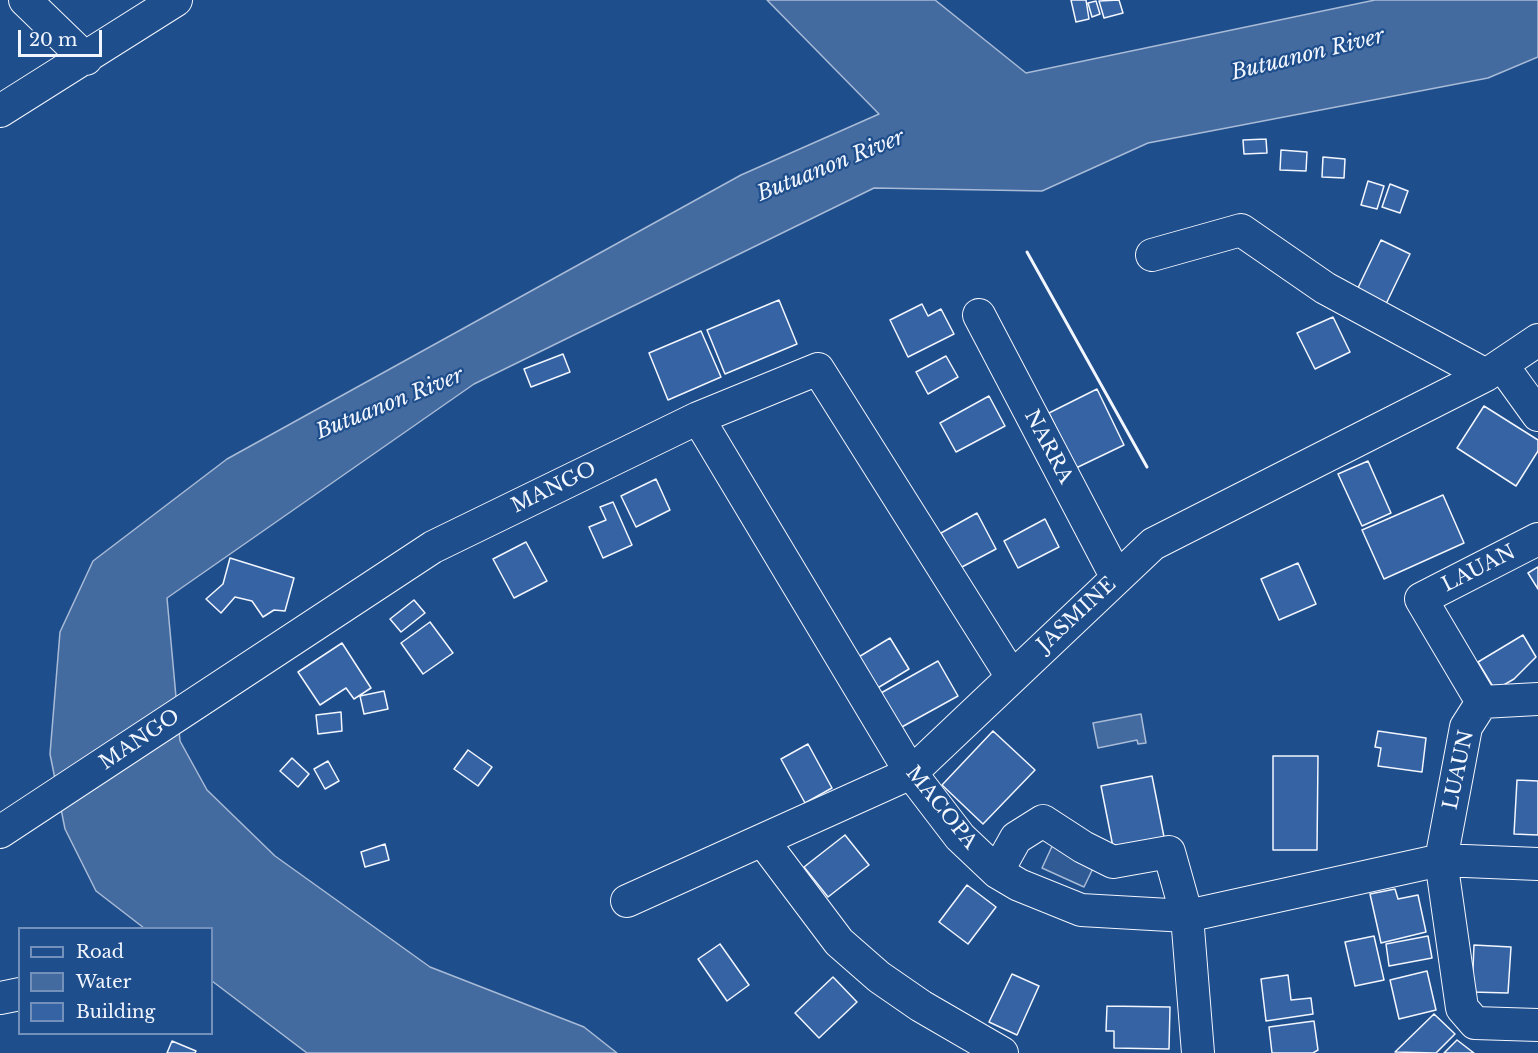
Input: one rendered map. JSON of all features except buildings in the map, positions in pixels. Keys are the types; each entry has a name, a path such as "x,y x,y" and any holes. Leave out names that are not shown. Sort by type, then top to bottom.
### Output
{"street":[{"path":"25,0 86,59"},
{"path":"0,111 86,59 174,1"},
{"path":"1152,255 1241,230 1324,288 1494,370 1538,416"},
{"name":"NARRA","path":"979,315 1117,578"},
{"name":"JASMINE","path":"627,901 911,773 1153,544 1494,370 1538,340"},
{"name":"MANGO","path":"3,831 433,547 698,418 818,369 1012,677"},
{"name":"MACOPA","path":"698,418 911,773 960,837 997,872 1019,885 1082,910 1187,916 1441,860 1538,864"},
{"name":"LAUAN","path":"1482,702 1421,599 1538,540"},
{"path":"1482,702 1538,699"},
{"name":"LUAUN","path":"1482,702 1466,727 1441,860 1462,1008 1475,1023 1538,1024"},
{"path":"997,872 1016,838 1043,821 1083,847 1113,862 1169,852 1187,916 1198,1053"},
{"path":"763,841 839,942 879,977 921,1006 1002,1053"},
{"path":"1104,912 1113,862"},
{"path":"0,998 18,994"}],"shaded area":[{"path":"1054,842 1096,862 1084,887 1042,868"}],"water":[{"name":"Butuanon River","path":"767,0 935,0 1026,73 1375,0 1538,0 1538,57 1488,78 1148,143 1042,191 874,188 474,384 167,598 180,741 207,790 275,856 430,967 584,1027 617,1053 307,1053 213,982 213,927 143,927 96,891 65,829 50,754 60,632 93,561 227,459 741,175 879,114"},
{"path":"1141,714 1146,743 1138,744 1137,740 1098,748 1093,723"}],"wall":[{"path":"1027,252 1147,467"}]}
